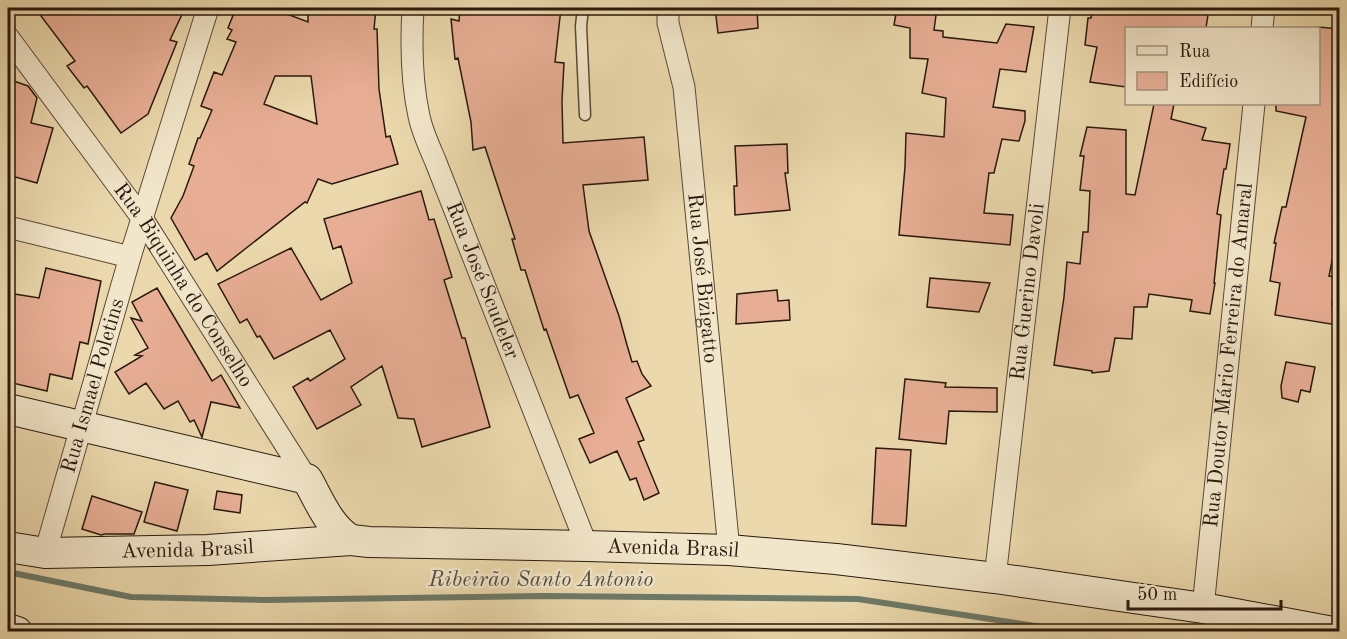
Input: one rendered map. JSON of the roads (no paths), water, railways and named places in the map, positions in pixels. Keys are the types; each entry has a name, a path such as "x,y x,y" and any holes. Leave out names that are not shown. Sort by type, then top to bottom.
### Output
{"main road":[{"path":"8,409 307,479"},
{"name":"Rua Biquinha do Conselho","path":"307,479 332,523 351,540"},
{"name":"Avenida Brasil","path":"8,547 45,553 208,550 351,540 729,550 918,568 995,578 1203,608 1333,632"},
{"path":"8,629 17,632"}],"street":[{"name":"Rua Ismael Poletins","path":"45,553 130,257 208,8"},
{"name":"Rua José Scudeler","path":"413,8 411,35 413,82 419,117 587,546"},
{"name":"Rua José Bizigatto","path":"668,8 668,24 684,87 729,550"},
{"name":"Rua Guerino Davoli","path":"995,578 1060,8"},
{"path":"1262,27 1264,8"},
{"name":"Rua Biquinha do Conselho","path":"8,37 142,218 307,479"},
{"name":"Rua Doutor Mário Ferreira do Amaral","path":"1203,608 1254,105"},
{"path":"8,227 130,257"}],"lane":[{"path":"583,8 581,26 585,115"}],"waterway":[{"name":"Ribeirão Santo Antonio","path":"8,572 131,597 264,600 544,596 858,599 1075,632"}]}
